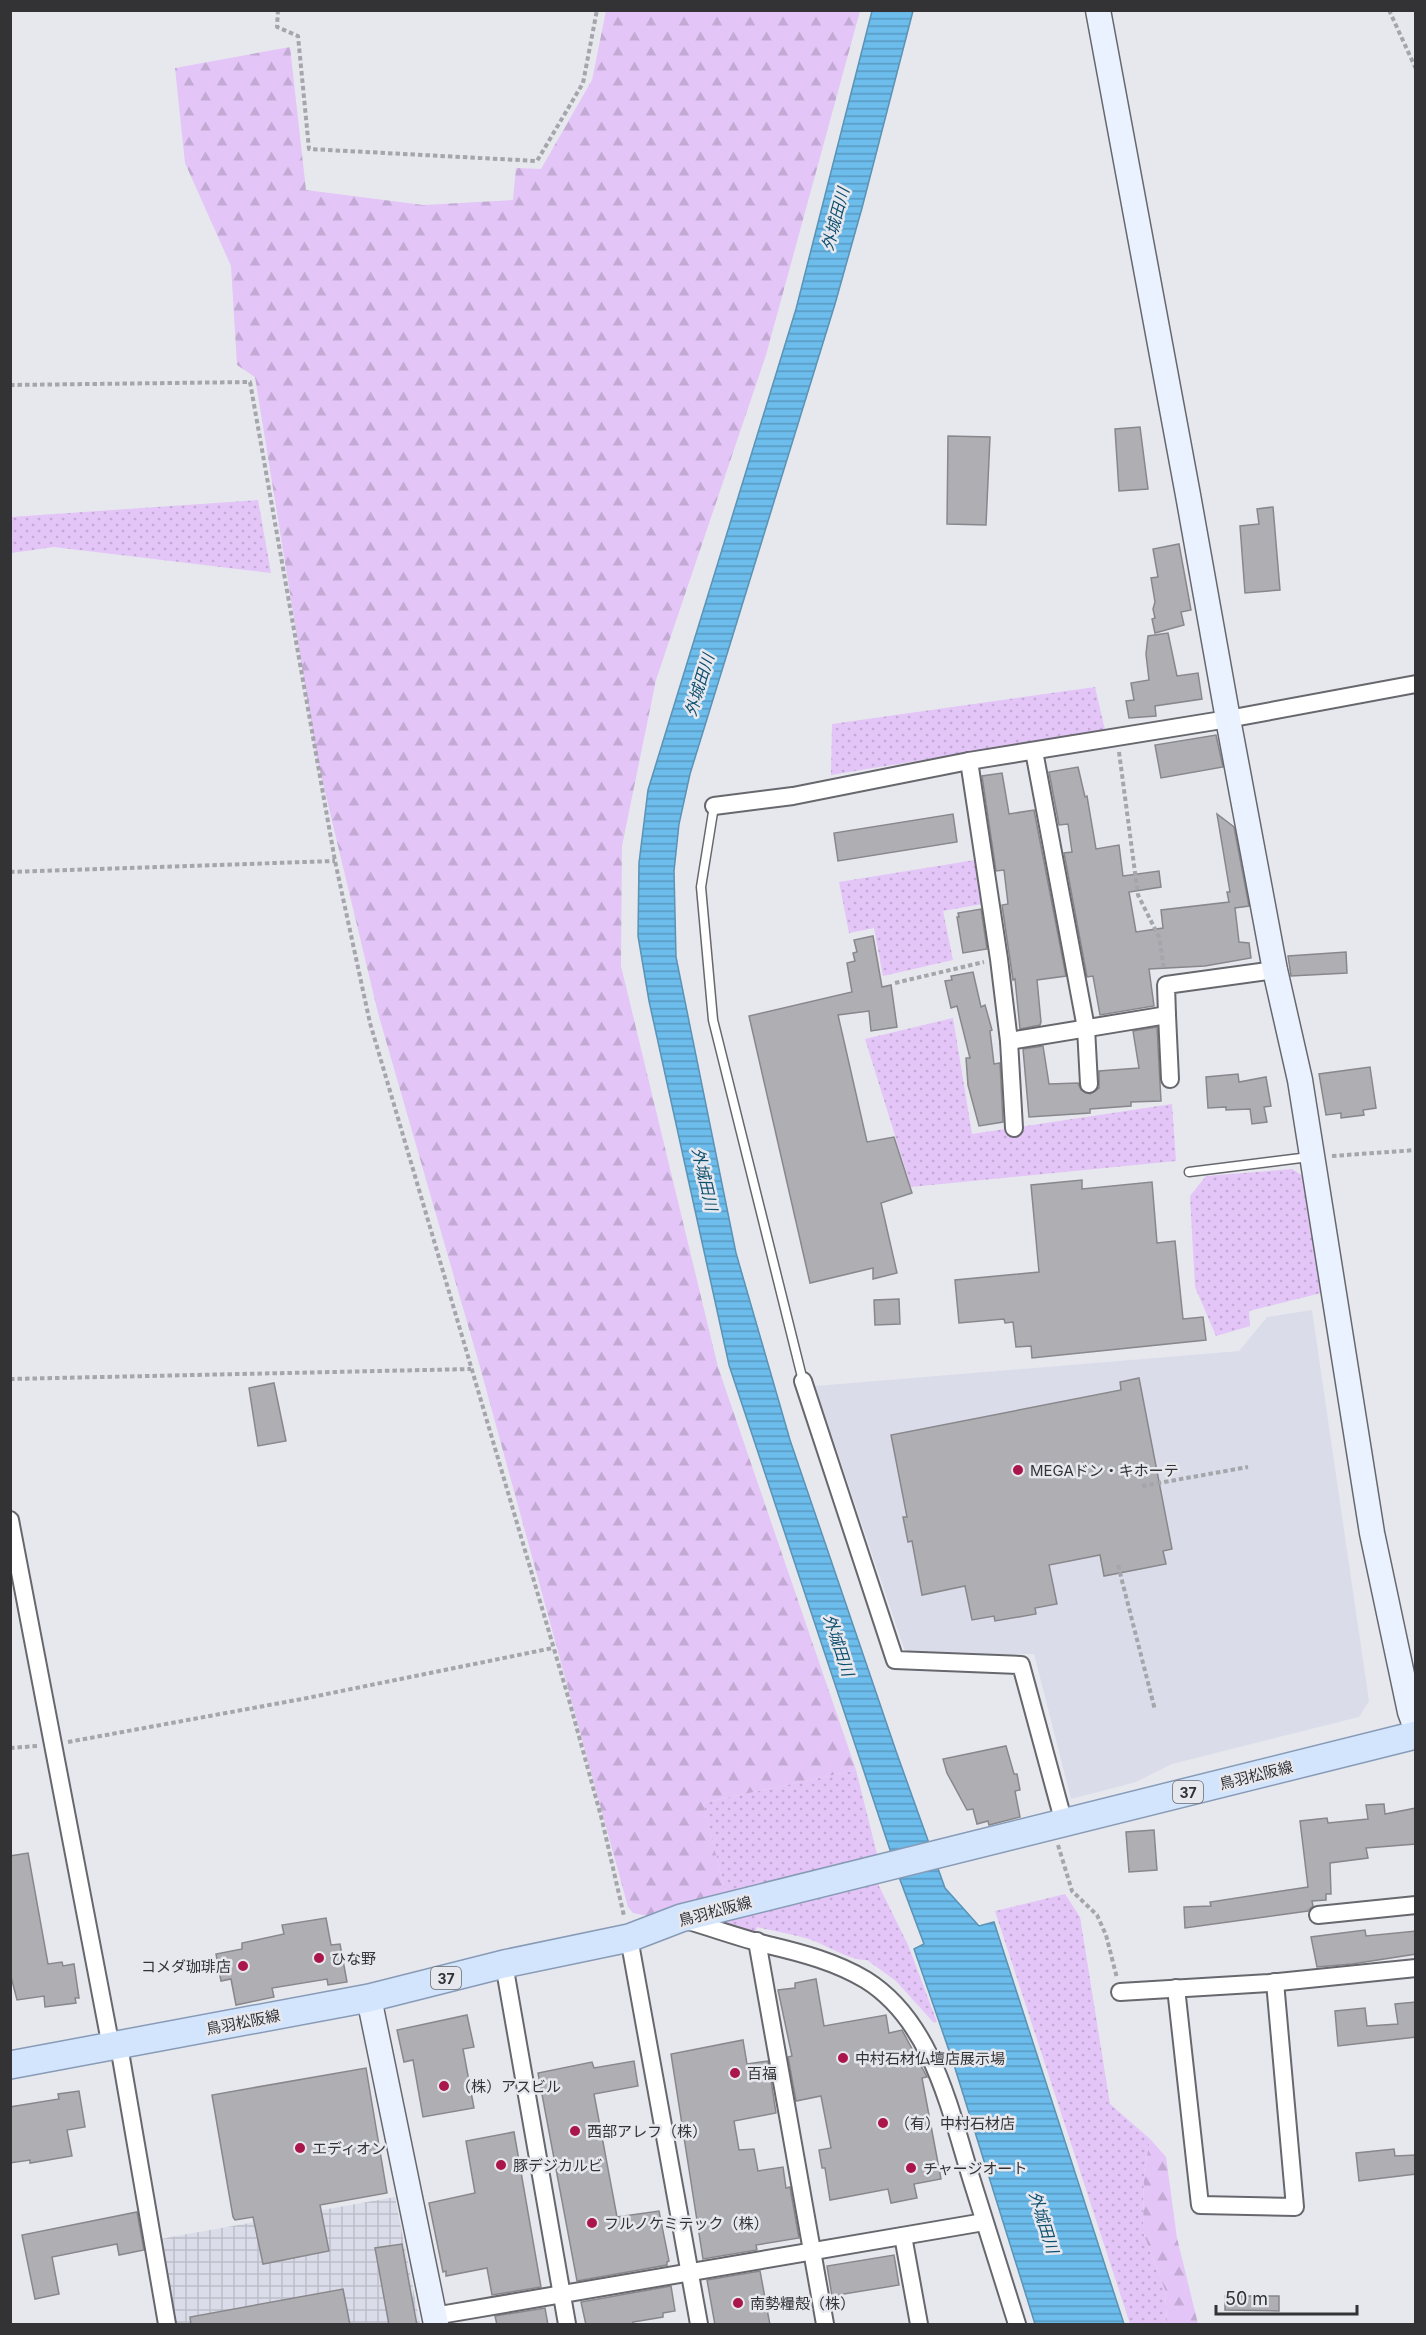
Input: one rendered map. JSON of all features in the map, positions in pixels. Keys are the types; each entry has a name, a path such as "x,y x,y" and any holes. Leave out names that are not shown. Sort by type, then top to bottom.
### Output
{"main road":[{"name":"鳥羽松阪線","path":"10,2065 369,1998 504,1964 629,1938 681,1918 1416,1735"}],"street":[{"path":"1098,10 1275,970 1300,1080 1372,1533 1410,1712 1416,1728"},
{"path":"714,806 793,796 969,761 1228,719 1416,684"},
{"path":"1034,751 1086,1028 1089,1083"},
{"path":"969,761 999,959 1009,1041 1014,1128"},
{"path":"1170,1079 1166,985 1275,970"},
{"path":"1009,1041 1167,1015"},
{"path":"803,1381 895,1660 1021,1665 1064,1822"},
{"path":"11,1529 115,2047 167,2325"},
{"path":"1318,1915 1416,1905"},
{"path":"681,1918 798,1951 840,1966 878,1988 903,2013 922,2042 942,2087 1017,2325"},
{"path":"629,1938 699,2325"},
{"path":"757,1941 825,2325"},
{"path":"504,1964 567,2325"},
{"path":"1120,1992 1275,1982 1416,1968"},
{"path":"1176,1988 1200,2205 1295,2207 1275,1982"},
{"path":"369,1998 435,2320 689,2271 984,2222"},
{"path":"903,2236 920,2325"}],"lane":[{"path":"714,806 701,887 713,1020 803,1381"},
{"path":"1189,1172 1313,1157"}],"path":[{"path":"278,10 277,27 298,36 309,149 537,161 583,83 597,10"},
{"path":"1389,10 1416,69"},
{"path":"10,385 250,382 335,861 370,1023 602,1820 629,1938"},
{"path":"1117,736 1138,895 1159,937 1166,985"},
{"path":"10,872 335,861"},
{"path":"895,983 999,959"},
{"path":"1313,1157 1416,1150"},
{"path":"10,1379 471,1370"},
{"path":"1142,1485 1248,1467"},
{"path":"1118,1565 1155,1710"},
{"path":"10,1748 53,1745 302,1699 553,1648"},
{"path":"1064,1822 1056,1838 1072,1891 1097,1915 1106,1935 1120,1992"}],"shaded area":[{"path":"1312,1310 1369,1701 1359,1717 1172,1764 1136,1782 1071,1799 1034,1654 906,1654 815,1386 1239,1351 1267,1317"},
{"path":"395,2197 420,2324 174,2324 160,2239"}],"green space":[{"path":"606,11 860,11 766,355 656,680 622,846 621,966 718,1367 856,1770 703,1803 726,1895 648,1916 633,1913 628,1907 480,1367 378,1013 316,754 255,377 237,365 231,266 185,163 175,68 290,47 306,190 423,205 513,200 516,168 541,169 592,80"},
{"path":"258,500 271,573 54,547 11,553 11,517"},
{"path":"1095,687 1105,730 831,775 832,724"},
{"path":"975,860 982,904 943,911 953,960 883,976 874,928 849,933 839,882"},
{"path":"953,1018 972,1134 1172,1104 1176,1161 911,1187 865,1039"},
{"path":"1292,1169 1308,1179 1325,1292 1249,1311 1250,1326 1216,1336 1195,1287 1190,1196 1206,1176"},
{"path":"856,1770 878,1858 726,1895 703,1803"},
{"path":"877,1882 908,1945 937,2022 934,2023 896,1981 867,1960 853,1958 809,1939 757,1927 754,1936 716,1924"},
{"path":"1065,1894 1080,1917 1110,2104 1150,2139 1144,2173 1143,2232 1165,2290 1167,2324 1130,2324 995,1911"},
{"path":"1150,2139 1166,2157 1177,2238 1198,2324 1167,2324 1165,2290 1143,2232 1144,2173"}],"water":[{"name":"外城田川","path":"872,11 913,11 835,304 690,774 679,824 674,871 676,957 736,1253 790,1440 945,1888 979,1926 994,1922 1124,2324 1035,2324 954,2065 914,1949 924,1944 899,1877 729,1365 649,1001 638,936 639,863 648,790 796,309"}],"building":[{"path":"1140,427 1148,489 1119,491 1115,429"},
{"path":"948,436 990,437 986,525 947,524"},
{"path":"1273,507 1280,590 1245,593 1240,526 1259,524 1257,509"},
{"path":"1179,544 1191,610 1181,612 1184,625 1155,633 1152,619 1155,618 1153,609 1155,602 1151,578 1158,577 1153,549"},
{"path":"1168,633 1177,676 1198,673 1202,699 1155,706 1156,716 1129,718 1126,701 1134,700 1131,683 1149,680 1146,654 1148,636"},
{"path":"1216,735 1223,767 1161,778 1155,745"},
{"path":"1078,767 1085,797 1087,796 1096,849 1119,845 1123,876 1159,871 1161,887 1129,892 1136,932 1163,928 1161,910 1229,902 1227,892 1230,892 1217,814 1234,827 1249,906 1235,908 1239,942 1249,943 1251,958 1205,966 1149,969 1154,1006 1100,1015 1093,976 1087,977 1064,853 1072,852 1068,824 1059,825 1049,772"},
{"path":"1002,773 1009,814 1034,810 1066,976 1037,980 1040,1025 1020,1029 1015,979 1013,980 1002,905 1008,904 1004,870 996,871 982,776"},
{"path":"953,814 957,842 838,861 834,833"},
{"path":"981,909 987,949 963,953 958,913"},
{"path":"873,936 882,987 891,985 897,1027 871,1031 869,1011 838,1015 867,1142 894,1137 912,1193 881,1203 897,1273 873,1279 873,1268 810,1283 749,1016 852,992 847,963 855,961 853,953 857,952 854,940"},
{"path":"1346,952 1347,973 1291,976 1288,956"},
{"path":"973,972 981,1007 985,1005 992,1030 990,1031 994,1064 1000,1063 1003,1122 979,1126 968,1085 966,1058 970,1058 957,1006 951,1008 945,981 952,980 951,976"},
{"path":"1157,1027 1161,1101 1131,1102 1131,1106 1090,1109 1090,1113 1029,1117 1023,1049 1043,1046 1049,1084 1078,1083 1081,1090 1090,1094 1099,1088 1099,1071 1139,1068 1133,1031"},
{"path":"1370,1067 1376,1108 1363,1110 1364,1115 1341,1118 1341,1113 1326,1115 1319,1074"},
{"path":"1238,1074 1239,1082 1266,1077 1271,1106 1264,1107 1267,1122 1252,1124 1250,1109 1208,1108 1206,1077"},
{"path":"1082,1180 1082,1189 1152,1182 1157,1243 1175,1241 1183,1319 1203,1317 1206,1340 1032,1358 1031,1346 1016,1347 1013,1322 1005,1323 1004,1319 959,1323 955,1280 1039,1272 1031,1185"},
{"path":"899,1299 900,1324 875,1325 874,1300"},
{"name":"MEGAドン・キホーテ","path":"1139,1378 1172,1549 1163,1551 1166,1564 1104,1576 1100,1555 1049,1565 1057,1604 1035,1608 1036,1614 995,1621 994,1616 972,1620 965,1586 922,1595 912,1541 908,1542 903,1517 907,1517 891,1435 1121,1390 1120,1382"},
{"path":"274,1383 286,1441 258,1446 249,1388"},
{"path":"1006,1746 1014,1774 1017,1774 1020,1790 1015,1791 1020,1817 989,1825 988,1821 977,1824 973,1809 967,1810 947,1773 943,1759"},
{"path":"1384,1804 1385,1814 1416,1808 1416,1844 1366,1848 1368,1858 1330,1863 1331,1894 1326,1894 1326,1900 1312,1901 1313,1906 1308,1911 1185,1928 1184,1907 1211,1906 1210,1902 1308,1887 1300,1821 1327,1818 1328,1823 1368,1819 1366,1805"},
{"path":"1154,1830 1157,1870 1129,1872 1126,1832"},
{"path":"28,1853 48,1964 62,1962 63,1966 74,1964 79,1998 75,1998 76,2003 45,2007 44,1996 17,2000 10,1973 10,1856"},
{"path":"326,1918 331,1945 340,1944 347,1982 328,1985 327,1979 272,1988 274,1997 236,2005 231,1979 221,1981 216,1954 242,1949 242,1943 284,1934 282,1925"},
{"path":"1365,1930 1366,1936 1416,1931 1416,1954 1317,1967 1311,1937"},
{"path":"816,1979 824,2026 886,2015 889,2033 902,2030 927,2077 922,2078 941,2179 914,2184 917,2198 891,2203 888,2189 830,2200 825,2168 822,2168 819,2150 831,2148 821,2096 796,2101 788,2057 792,2056 778,1990 795,1988 795,1983"},
{"path":"1416,2002 1416,2037 1338,2046 1335,2011 1365,2008 1367,2026 1398,2024 1395,2004"},
{"path":"467,2015 474,2047 463,2049 474,2108 423,2117 413,2060 404,2062 397,2030"},
{"path":"743,2040 747,2064 768,2061 776,2113 734,2121 739,2150 754,2149 758,2171 783,2167 786,2188 790,2187 799,2238 756,2245 757,2250 703,2259 671,2054"},
{"path":"634,2061 638,2086 594,2094 617,2217 659,2211 669,2261 667,2265 577,2281 538,2073 592,2062 594,2068"},
{"name":"エディオン","path":"366,2068 387,2193 320,2205 329,2251 263,2264 253,2217 235,2220 233,2217 212,2095"},
{"path":"79,2091 85,2127 67,2130 72,2156 30,2163 30,2160 10,2163 10,2107 59,2099 58,2094"},
{"path":"514,2132 541,2287 492,2295 487,2268 446,2276 446,2271 443,2272 429,2203 475,2193 466,2141"},
{"path":"1394,2149 1395,2156 1416,2155 1416,2174 1359,2181 1356,2153"},
{"path":"137,2212 144,2250 119,2255 117,2244 52,2257 59,2294 35,2299 22,2235"},
{"path":"402,2244 417,2325 389,2325 375,2248"},
{"path":"894,2255 899,2285 832,2296 827,2266"},
{"name":"南勢糧殻（株）","path":"760,2271 770,2325 715,2325 707,2280"},
{"path":"671,2286 675,2311 663,2313 663,2317 633,2322 634,2325 586,2325 581,2302"},
{"path":"343,2289 350,2325 191,2325 190,2317"},
{"path":"1225,2296 1279,2296 1279,2311 1225,2310"},
{"path":"545,2308 548,2325 497,2325 495,2316"}],"place":[{"name":"MEGAドン・キホーテ","path":"1018,1470"},
{"name":"ひな野","path":"319,1958"},
{"name":"コメダ珈琲店","path":"243,1966"},
{"name":"中村石材仏壇店展示場","path":"843,2058"},
{"name":"百福","path":"735,2073"},
{"name":"（株）アスビル","path":"444,2086"},
{"name":"（有）中村石材店","path":"883,2123"},
{"name":"西部アレフ（株）","path":"575,2131"},
{"name":"エディオン","path":"300,2148"},
{"name":"豚デジカルビ","path":"501,2165"},
{"name":"チャージオート","path":"911,2168"},
{"name":"フルノケミテック（株）","path":"592,2223"},
{"name":"南勢糧殻（株）","path":"738,2303"}]}
